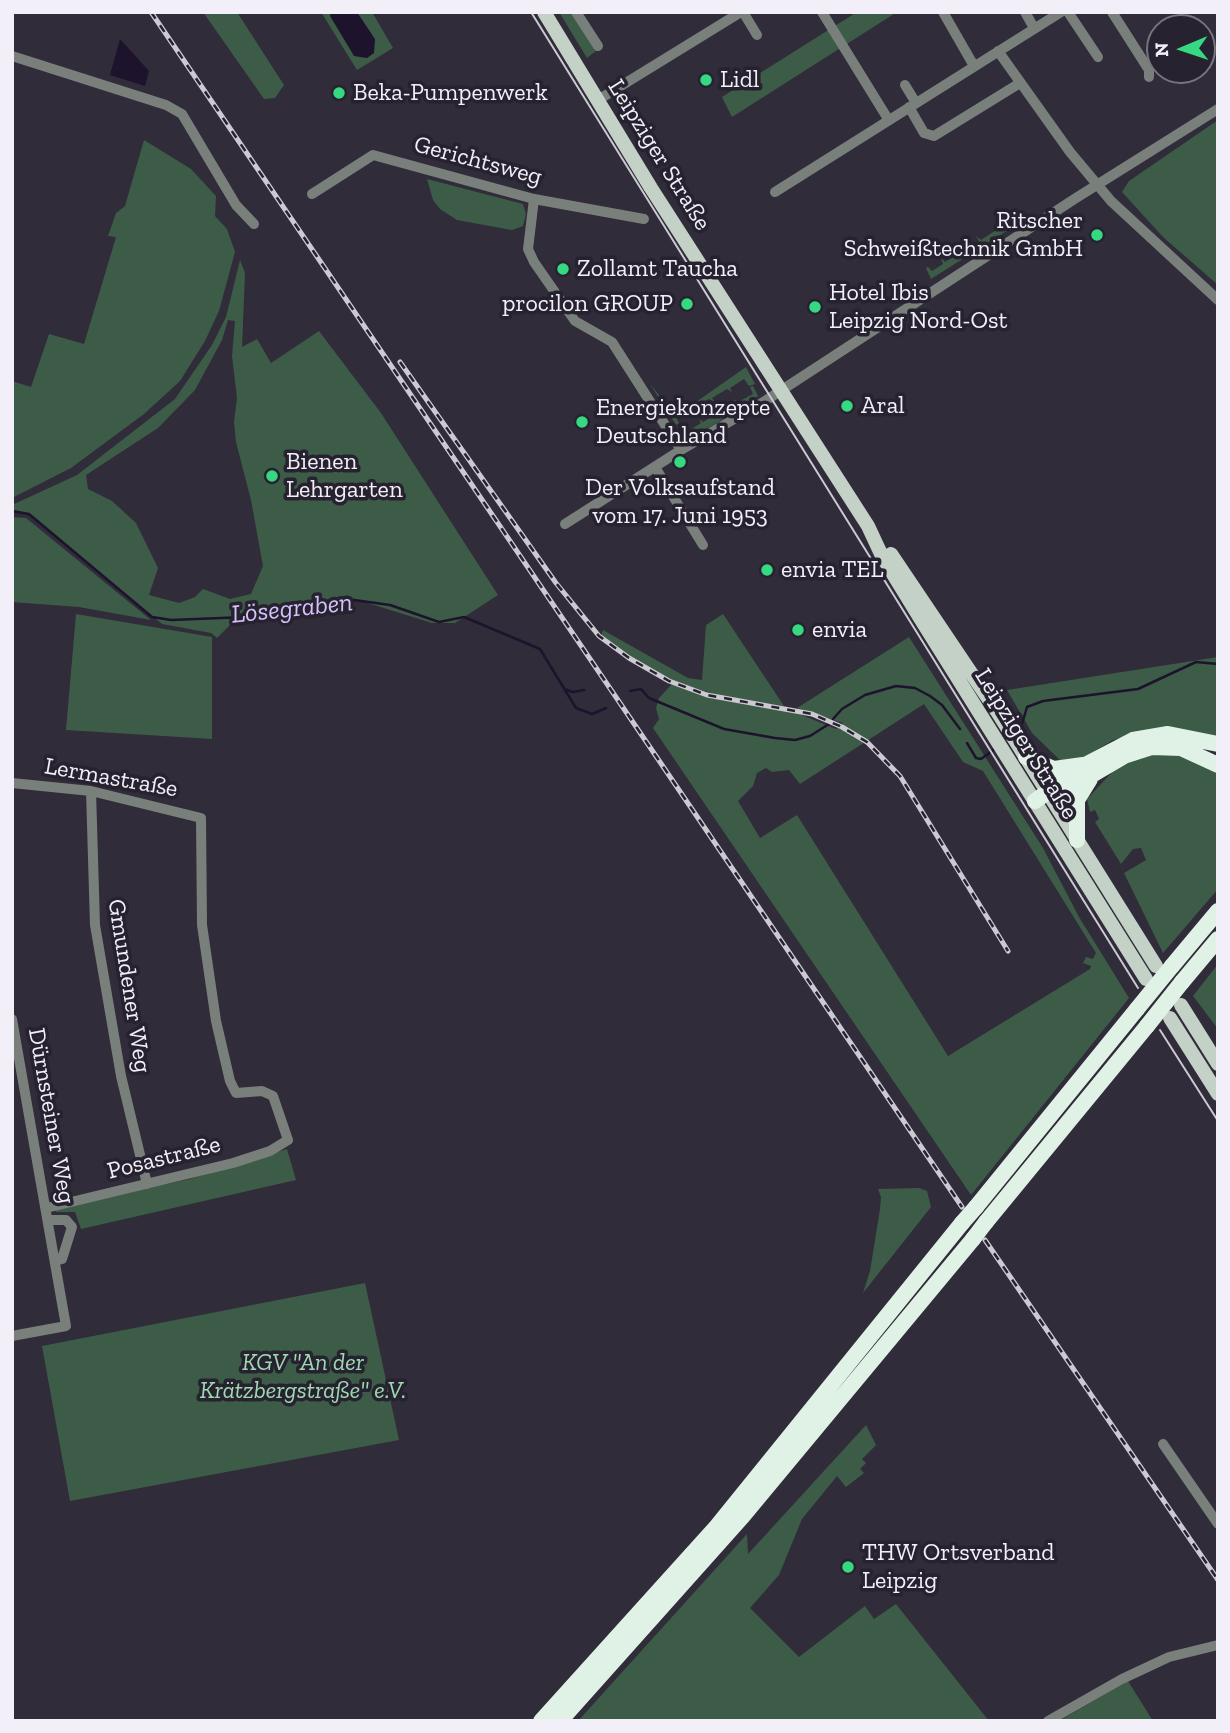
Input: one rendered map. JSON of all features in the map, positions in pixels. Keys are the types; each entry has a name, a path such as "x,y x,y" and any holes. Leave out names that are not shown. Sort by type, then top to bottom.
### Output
{"highway":[{"path":"1043,799 1090,770 1123,744 1150,736 1190,736 1218,744"},
{"path":"1026,757 1054,769 1090,770 1152,747 1181,748 1218,765"},
{"path":"1077,840 1077,800 1090,770"},
{"path":"541,1721 717,1526 1137,1010 1164,966 1218,911"},
{"path":"560,1721 744,1517 1218,939"}],"main road":[{"name":"Leipziger Straße","path":"546,13 780,391 871,532 888,566 994,737 1043,799"},
{"name":"Leipziger Straße","path":"871,532 885,545 1026,757 1043,799 1146,979"},
{"path":"1043,799 1077,840 1164,966"},
{"path":"1181,1005 1218,1064"},
{"path":"1170,1018 1218,1094"}],"street":[{"path":"576,12 598,46"},
{"path":"598,100 742,12 757,35"},
{"path":"822,12 888,119"},
{"path":"943,12 974,65"},
{"path":"1025,12 1034,28"},
{"path":"775,192 1061,12"},
{"path":"1068,12 1098,57"},
{"path":"1112,12 1146,65"},
{"path":"998,51 1097,185 1218,300"},
{"path":"12,55 166,105 181,114 236,205 254,223"},
{"path":"905,85 924,133 933,136 1020,83"},
{"path":"565,524 780,391 1218,109"},
{"name":"Gerichtsweg","path":"312,194 373,155 534,199 644,219"},
{"path":"534,199 528,249 534,262 566,312 575,321 612,342 681,450"},
{"path":"655,467 703,545"},
{"name":"Lermastraße","path":"12,783 91,791 201,818 202,925 216,1021 230,1081 236,1093 262,1091 272,1096 288,1140"},
{"name":"Gmundener Weg","path":"91,791 95,925 121,1076 148,1184"},
{"name":"Dürnsteiner Weg","path":"12,1019 66,1326 12,1336"},
{"name":"Posastraße","path":"46,1208 250,1158 270,1152 288,1140"},
{"name":"Dürnsteiner Weg","path":"48,1220 66,1220 72,1227 62,1259 55,1261"},
{"path":"1163,1444 1218,1524"},
{"path":"1048,1721 1122,1679 1169,1657 1218,1645"}],"green space":[{"path":"203,12 237,12 284,85 275,98 264,99"},
{"path":"321,12 372,12 393,48 357,70"},
{"path":"559,12 572,12 596,51 587,58"},
{"path":"857,12 897,12 732,117 722,97"},
{"path":"1218,120 1218,285 1163,237 1122,192 1129,181"},
{"path":"144,140 191,169 216,196 215,216 227,229 235,252 219,311 205,341 180,381 144,414 71,468 12,498 12,381 31,387 49,334 84,344 116,237 108,236 116,213 125,206"},
{"path":"427,179 523,204 526,214 523,226 512,230 457,220 440,209 433,200"},
{"path":"1006,216 1013,227 931,279 926,268 932,271 943,264 941,258 945,262 960,253 958,248 962,252 979,241 976,236 981,240 1007,223"},
{"path":"240,260 245,273 242,347 257,339 271,363 319,331 381,413 498,595 455,623 432,623 358,600 333,599 266,615 237,618 217,638 211,633 162,624 29,514 12,511 12,505 77,475 175,399 212,345 226,317","holes":["228,320 235,321 232,356 237,398 234,422 236,442 251,500 263,566 251,594 230,599 203,589 195,597 179,603 149,595 158,568 136,523 112,501 88,489 86,475 158,428 195,390 222,340"]},
{"path":"746,367 755,384 749,386 744,379 730,388 732,392 727,389 712,398 715,402 709,399 694,408 696,413 692,409 677,419 679,423 676,425 650,384 676,416"},
{"path":"753,386 758,396 756,398 710,427 683,437 679,431 683,429 685,433 701,423 699,419 703,422 718,413 716,409 721,412 735,403 734,399 738,402 753,394 750,387"},
{"path":"12,517 26,518 151,620 79,607 12,602"},
{"path":"76,614 212,637 212,739 66,730"},
{"path":"723,614 784,706 724,697 675,682 630,657 601,636 603,630 688,678 702,680 706,625"},
{"path":"909,637 1043,848 1079,917 1129,998 971,1195 653,728 659,719 656,708 659,698 672,684 708,697 797,713 836,729 843,723 797,708","holes":["924,704 963,762 983,771 1096,953 1093,959 1086,957 1083,963 1091,966 1090,969 948,1056 797,815 760,838 738,801 753,786 757,773 766,768 772,772 789,770 800,784"]},
{"path":"1218,657 1218,738 1129,736 1113,740 1078,761 1064,764 1032,733 1007,690"},
{"path":"1171,752 1207,764 1218,774 1218,889 1163,953 1124,873 1146,860 1141,848 1133,849 1121,864 1095,822 1099,819 1095,810 1090,812 1087,799 1116,768 1148,754"},
{"path":"1218,964 1218,1029 1193,996"},
{"path":"287,1149 296,1180 81,1229 75,1212 56,1212 55,1208 190,1179"},
{"path":"919,1188 927,1191 931,1207 863,1293 870,1271 880,1209 881,1197 878,1189"},
{"name":"KGV \"An der Krätzbergstraße\" e.V.","path":"365,1283 399,1440 70,1501 42,1346"},
{"path":"866,1425 876,1445 862,1459 866,1463 860,1469 864,1473 846,1487 837,1476 802,1519 779,1575 750,1608 799,1657 865,1606 874,1619 896,1604 989,1721 578,1721 747,1534 748,1554"},
{"path":"1128,1681 1153,1721 1059,1721"}],"shaded area":[{"path":"331,12 357,12 375,39 374,53 367,58 354,56 330,16"},
{"path":"120,39 149,71 145,86 110,75"}],"waterway":[{"name":"Lösegraben","path":"12,511 29,514 152,617 171,620 246,617 315,602 347,599 390,605 439,622 464,617 540,649 576,708 592,714 606,708"},
{"name":"Lösegraben","path":"1016,730 1022,724 1027,707 1043,701 1138,689 1196,662 1218,664"},
{"name":"Lösegraben","path":"833,719 842,709 865,695 896,686 915,688 930,696 942,705 960,729"},
{"path":"564,689 573,692 584,690"},
{"name":"Lösegraben","path":"630,691 641,689 649,698 724,729 775,738 795,740 810,736 829,724"},
{"name":"Lösegraben","path":"967,743 976,758 981,759 996,748"}],"tram line":[{"path":"531,12 1138,988"},
{"path":"1160,1030 1218,1121"}],"railway":[{"path":"151,12 962,1207"},
{"path":"400,362 556,583 599,636 629,658 669,681 707,695 812,714 867,742 900,776 1008,951"},
{"path":"985,1240 1218,1580"}],"place":[{"name":"Lidl","path":"706,80"},
{"name":"Beka-Pumpenwerk","path":"339,93"},
{"name":"Ritscher Schweißtechnik GmbH","path":"1097,235"},
{"name":"Zollamt Taucha","path":"563,269"},
{"name":"procilon GROUP","path":"687,304"},
{"name":"Hotel Ibis Leipzig Nord-Ost","path":"815,307"},
{"name":"Aral","path":"847,406"},
{"name":"Energiekonzepte Deutschland","path":"582,422"},
{"name":"Der Volksaufstand vom 17. Juni 1953","path":"680,462"},
{"name":"Bienen Lehrgarten","path":"272,476"},
{"name":"envia TEL","path":"767,570"},
{"name":"envia","path":"798,630"},
{"name":"THW Ortsverband Leipzig","path":"848,1567"}]}
